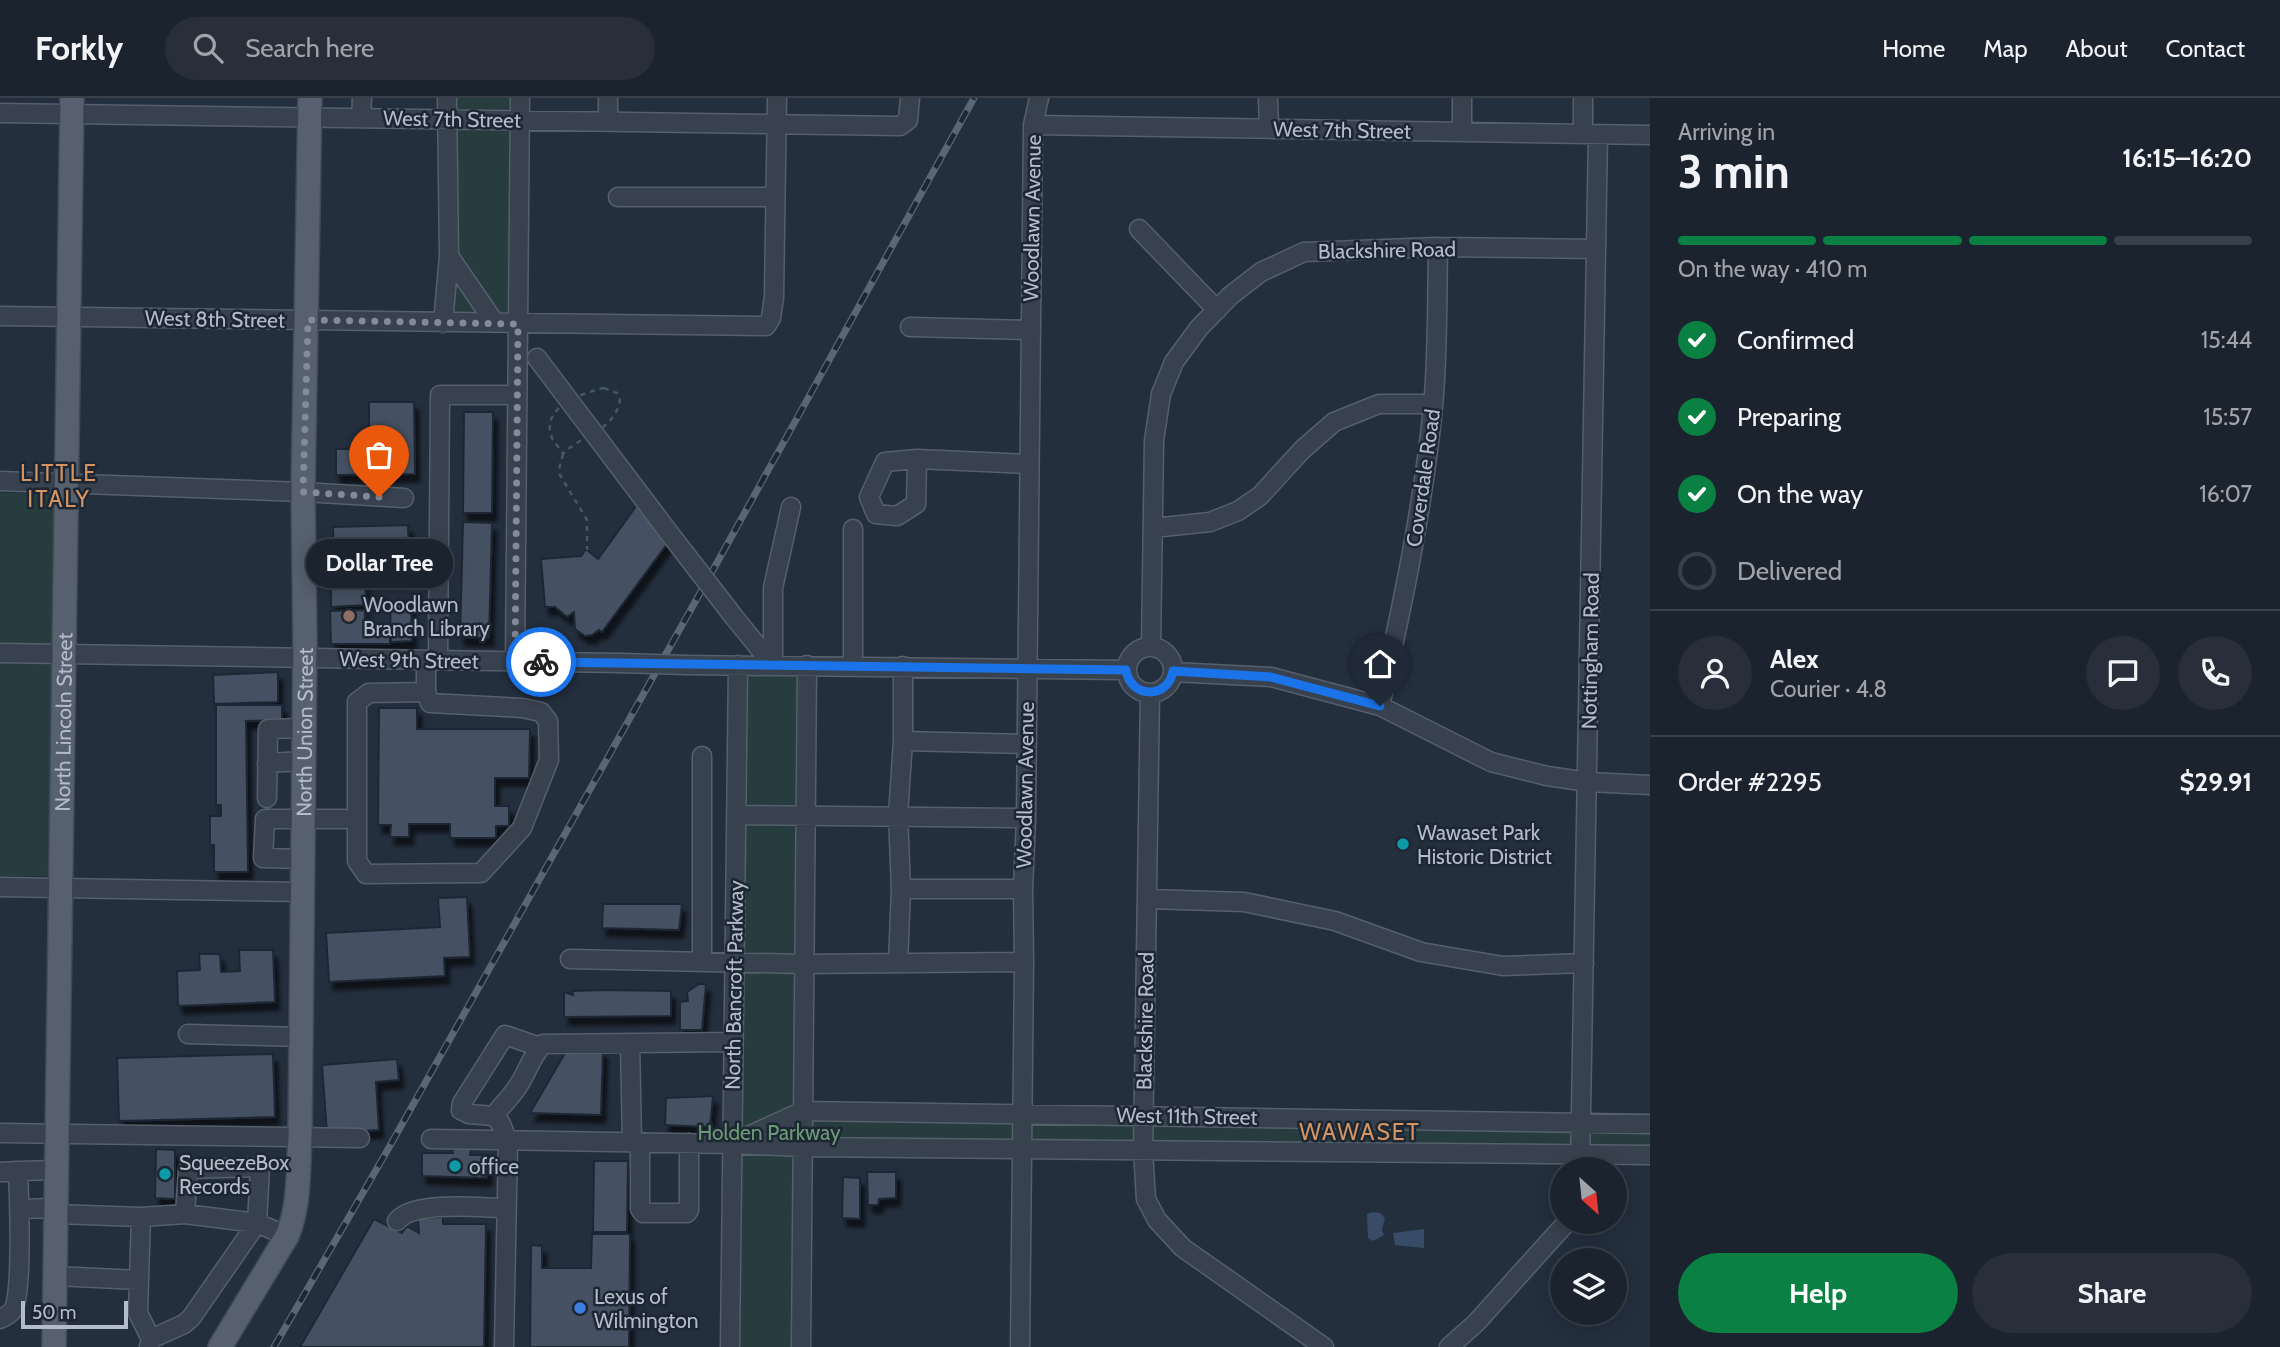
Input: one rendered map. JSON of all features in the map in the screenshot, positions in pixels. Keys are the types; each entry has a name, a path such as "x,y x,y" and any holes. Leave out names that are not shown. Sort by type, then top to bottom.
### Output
{"main road":[{"name":"North Lincoln Street","path":"54,1347 72,106"},
{"name":"North Union Street","path":"220,1347 287,1236 295,1202 300,1137 305,658 303,492 310,108"}],"street":[{"path":"361,118 362,98"},
{"path":"443,323 449,256 447,98"},
{"path":"515,661 520,98"},
{"path":"608,98 608,122"},
{"path":"618,197 775,197 777,98"},
{"name":"West 7th Street","path":"0,113 72,106 310,108 361,118 900,126 909,117 910,98"},
{"name":"Woodlawn Avenue","path":"1020,1347 1033,125 1039,98"},
{"path":"1268,98 1269,129"},
{"path":"1462,98 1462,132"},
{"name":"Nottingham Road","path":"1581,1157 1596,248 1591,134 1583,98"},
{"name":"West 7th Street","path":"1033,125 1650,135"},
{"name":"West 8th Street","path":"0,316 766,326 773,309 774,297 775,197"},
{"path":"1139,229 1217,310"},
{"name":"Blackshire Road","path":"1151,646 1154,441 1161,394 1174,362 1199,328 1217,310 1261,272 1304,252 1438,247 1596,248"},
{"name":"Coverdale Road","path":"1380,706 1412,560 1433,404 1438,247"},
{"path":"449,256 495,323"},
{"path":"910,327 1031,330"},
{"path":"537,358 773,665"},
{"path":"426,692 369,694 357,702 357,861 366,874 481,873 522,828 549,760 548,721 541,712 522,708 430,703 426,692 432,660 440,394 517,395"},
{"path":"1153,528 1210,522 1238,511 1260,496 1301,450 1335,422 1378,404 1433,404"},
{"path":"917,459 1029,464"},
{"path":"0,481 404,498"},
{"path":"773,665 773,588 791,507"},
{"path":"853,529 853,666"},
{"path":"1151,646 1161,649 1168,656 1173,671 1167,686 1150,693 1133,685 1126,670 1135,652 1151,646"},
{"name":"West 9th Street","path":"0,653 1126,670"},
{"name":"North Bancroft Parkway","path":"730,1347 738,665"},
{"path":"801,1347 807,665"},
{"path":"898,963 901,890 898,815 903,741 903,666"},
{"path":"1173,671 1271,677 1380,706 1491,762 1547,776 1588,782 1650,785"},
{"name":"Blackshire Road","path":"1150,693 1143,1150 1146,1199 1157,1220 1183,1248 1324,1347"},
{"path":"267,798 268,729 304,728"},
{"path":"903,741 1027,744"},
{"path":"702,756 702,961"},
{"path":"267,763 304,761"},
{"path":"736,815 1026,818"},
{"path":"303,859 263,858 265,819 357,819"},
{"path":"0,887 302,892"},
{"path":"901,890 1023,889"},
{"path":"1148,899 1244,902 1335,921 1421,952 1503,966 1584,963"},
{"path":"569,960 804,964 1024,962"},
{"path":"188,1034 301,1037"},
{"path":"503,1347 508,1142 501,1124 494,1116 469,1114 461,1110 462,1102 505,1035 540,1047"},
{"path":"494,1116 517,1088 533,1055 542,1044 733,1042"},
{"path":"630,1043 640,1209 643,1213 687,1213 689,1210 689,1143"},
{"name":"West 11th Street","path":"732,1144 803,1111 1650,1124"},
{"path":"0,1133 360,1138"},
{"name":"West 11th Street","path":"431,1139 802,1147 1143,1150 1550,1161"},
{"name":"West 11th Street","path":"1628,1157 1650,1155"},
{"path":"141,1217 138,1313 150,1343 191,1318 257,1223 260,1167 188,1169 185,1214"},
{"path":"0,1172 56,1170"},
{"path":"0,1319 14,1309 18,1282 19,1171"},
{"path":"397,1221 402,1215 422,1208 507,1208"},
{"path":"20,1209 141,1217 185,1214 257,1223 287,1236"},
{"path":"1450,1347 1556,1234"},
{"path":"55,1276 139,1280"}],"path":[{"path":"563,454 559,469 587,520 587,550"}],"green space":[{"path":"447,98 520,98 518,324 443,323"},
{"path":"0,493 55,494 50,876 0,876"},
{"name":"Holden Parkway","path":"738,665 807,665 803,1111 1650,1124 1650,1155 803,1147 801,1347 730,1347"}],"water":[{"path":"1380,1213 1385,1218 1382,1230 1384,1235 1373,1241 1368,1238 1367,1214"},
{"path":"1424,1229 1424,1248 1395,1245 1393,1233"}],"building":[{"path":"369,402 414,402 415,474 336,475 336,449 369,449"},
{"path":"464,412 493,412 492,513 463,513"},
{"path":"637,505 667,544 602,632 599,630 585,636 575,629 574,612 567,617 555,607 545,607 541,559 581,556 586,549 598,559"},
{"path":"463,522 492,523 489,638 460,638"},
{"path":"408,525 410,578 335,580 333,527"},
{"path":"365,585 367,605 331,607 331,586"},
{"path":"390,603 411,603 412,641 391,642"},
{"path":"365,610 365,629 390,629 390,644 331,644 330,611"},
{"path":"278,672 278,702 214,704 213,675"},
{"path":"216,705 282,705 282,720 246,721 248,872 214,872 210,816 221,816 221,805 216,805"},
{"path":"379,708 417,708 417,729 530,729 529,778 495,778 495,806 509,806 509,826 496,826 496,838 450,838 450,824 409,824 409,837 390,837 391,825 378,825"},
{"path":"467,897 470,957 444,958 445,976 329,982 326,933 440,927 438,898"},
{"path":"603,904 682,904 679,930 602,928"},
{"path":"239,950 273,950 275,1002 178,1006 177,971 200,970 199,954 220,954 221,972 240,971"},
{"path":"699,984 706,984 702,1030 680,1030 680,1002 688,1001 687,992"},
{"path":"572,991 671,991 671,1016 564,1017 564,992 573,995"},
{"path":"568,1048 603,1050 601,1115 530,1113"},
{"path":"273,1054 275,1117 119,1121 117,1058"},
{"path":"397,1059 399,1080 376,1082 379,1130 327,1133 322,1065"},
{"path":"713,1096 710,1127 665,1125 666,1098"},
{"name":"SqueezeBox Records","path":"156,1149 175,1150 175,1199 155,1198"},
{"name":"office","path":"452,1149 471,1149 470,1155 489,1155 487,1178 422,1176 422,1153 453,1153"},
{"path":"594,1161 628,1161 627,1232 593,1232"},
{"path":"867,1172 896,1172 896,1198 879,1199 878,1205 868,1205"},
{"path":"843,1177 860,1178 860,1219 842,1218"},
{"path":"443,1217 443,1224 486,1224 484,1347 300,1347 374,1219 402,1233 407,1226 419,1233 418,1218"},
{"name":"Lexus of Wilmington","path":"592,1234 630,1234 629,1347 530,1347 531,1245 542,1246 542,1268 591,1268"}],"railway":[{"path":"274,1347 713,570 974,98"}],"way so far":[{"path":"379,497 303,492 308,320 518,324 515,661 541,662"}],"place":[{"name":"Dollar Tree","path":"379,497"},
{"name":"Woodlawn Branch Library","path":"349,616"},
{"name":"Wawaset Park Historic District","path":"1403,844"},
{"name":"office","path":"455,1166"},
{"name":"SqueezeBox Records","path":"165,1174"},
{"name":"Lexus of Wilmington","path":"580,1308"}],"district":[{"name":"LITTLE ITALY","path":"59,486"},
{"name":"WAWASET","path":"1360,1132"}],"route":[{"path":"541,662 1126,670 1133,685 1150,693 1167,686 1173,671 1199,672 1271,677 1380,706"}]}
